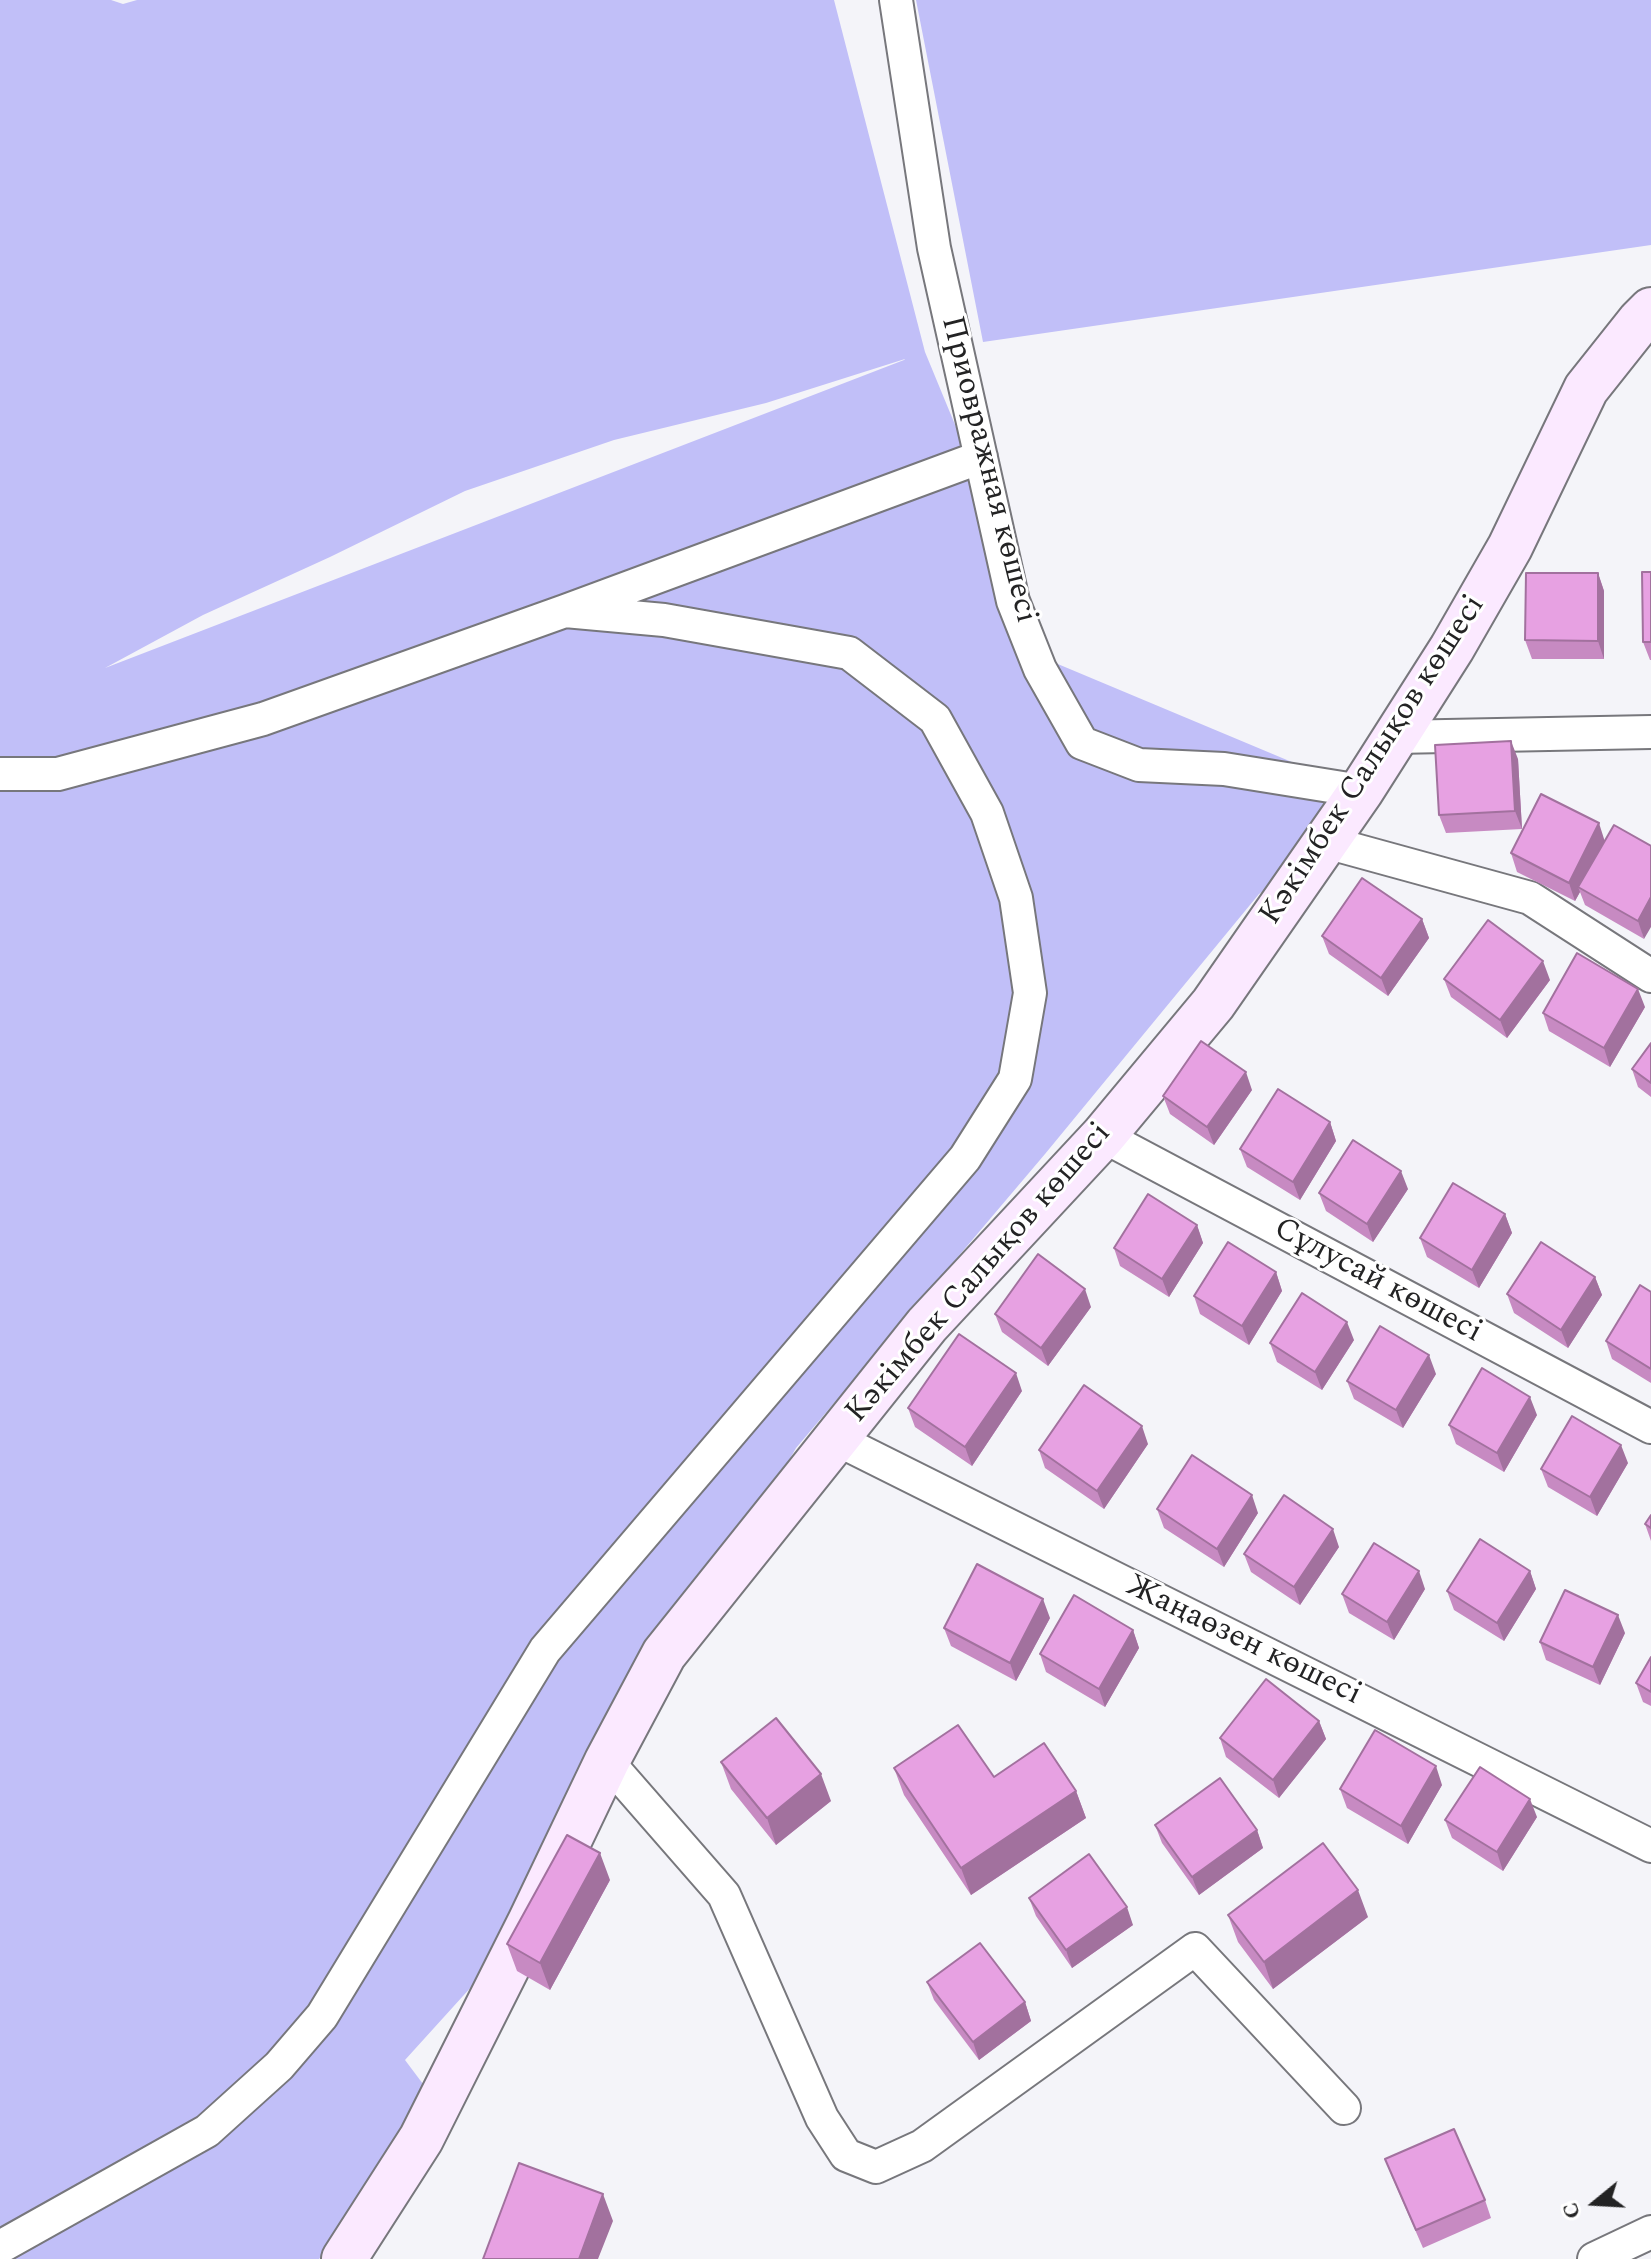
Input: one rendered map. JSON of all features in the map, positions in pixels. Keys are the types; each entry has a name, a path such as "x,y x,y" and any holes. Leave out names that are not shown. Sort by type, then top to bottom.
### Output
{"street":[{"name":"Приовражная көшесі","path":"896,0 934,248 1013,601 1040,669 1082,743 1139,765 1224,769 1361,791"},
{"name":"Кәкімбек Салықов көшесі","path":"344,2259 421,2139 607,1761 664,1654 927,1325 1103,1136 1213,1004 1361,791 1452,648 1510,547 1586,389 1651,310"},
{"path":"0,774 58,774 263,719 981,457"},
{"path":"0,2247 207,2131 279,2066 322,2016 545,1650 965,1158 1015,1079 1030,993 1016,898 987,813 935,719 849,653 664,620 565,611"},
{"path":"1395,737 1651,732"},
{"path":"1326,842 1530,898 1651,976"},
{"name":"Сұлусай көшесі","path":"1103,1136 1651,1427"},
{"name":"Жаңаөзен көшесі","path":"836,1439 1651,1846"},
{"path":"607,1761 724,1895 822,2118 846,2155 876,2167 922,2146 1195,1949 1344,2108"},
{"path":"1594,2259 1651,2232"}],"shaded area":[{"path":"0,0 111,0 123,4 137,0 834,0 925,352 1053,662 1361,791 1326,842 1259,894 1045,1154 796,1448 530,1922 405,2060 438,2104 319,2259 0,2259","holes":["905,359 105,668 203,615 465,491 614,440 766,403"]},
{"path":"916,0 1651,0 1651,245 983,342"}],"building":[{"path":"1642,572 1651,572 1651,642 1643,642"},
{"path":"1526,573 1598,573 1598,641 1525,640"},
{"path":"1511,741 1515,811 1439,815 1435,745"},
{"path":"1541,794 1599,823 1569,883 1511,853"},
{"path":"1614,825 1651,846 1651,897 1638,921 1578,887"},
{"path":"1362,878 1422,919 1381,978 1322,936"},
{"path":"1488,920 1543,961 1500,1020 1444,979"},
{"path":"1577,953 1638,989 1604,1048 1543,1013"},
{"path":"1201,1041 1246,1072 1207,1127 1163,1096"},
{"path":"1651,1043 1651,1083 1632,1069"},
{"path":"1278,1089 1330,1122 1293,1182 1240,1149"},
{"path":"1353,1140 1401,1171 1367,1224 1319,1193"},
{"path":"1453,1183 1505,1214 1472,1270 1420,1238"},
{"path":"1148,1194 1197,1225 1162,1279 1114,1248"},
{"path":"1228,1242 1276,1272 1242,1326 1194,1296"},
{"path":"1541,1242 1595,1277 1561,1330 1507,1294"},
{"path":"1038,1254 1085,1289 1041,1348 995,1314"},
{"path":"1640,1285 1651,1292 1651,1369 1606,1341"},
{"path":"1302,1293 1347,1322 1315,1372 1270,1343"},
{"path":"1380,1326 1429,1355 1396,1410 1347,1381"},
{"path":"959,1334 1016,1373 965,1447 908,1408"},
{"path":"1482,1368 1530,1397 1497,1453 1449,1425"},
{"path":"1084,1385 1142,1426 1097,1491 1039,1450"},
{"path":"1572,1416 1621,1445 1590,1497 1541,1469"},
{"path":"1192,1455 1252,1495 1217,1549 1157,1509"},
{"path":"1284,1495 1333,1529 1294,1587 1244,1554"},
{"path":"1480,1539 1530,1571 1497,1623 1447,1591"},
{"path":"1374,1543 1419,1571 1387,1622 1342,1594"},
{"path":"977,1564 1043,1599 1010,1663 944,1628"},
{"path":"1565,1590 1618,1615 1593,1667 1540,1642"},
{"path":"1074,1595 1133,1630 1099,1689 1040,1654"},
{"path":"1651,1657 1651,1692 1636,1683"},
{"path":"1266,1679 1319,1721 1273,1780 1220,1738"},
{"path":"776,1718 821,1774 767,1818 721,1762"},
{"path":"958,1725 994,1777 1044,1743 1076,1791 961,1868 894,1768"},
{"path":"1375,1730 1436,1766 1401,1826 1340,1789"},
{"path":"1480,1767 1530,1799 1497,1852 1445,1820"},
{"path":"1220,1778 1257,1830 1192,1877 1155,1825"},
{"path":"567,1835 600,1853 540,1963 507,1944"},
{"path":"1323,1843 1358,1890 1264,1962 1228,1915"},
{"path":"1089,1854 1127,1907 1066,1950 1029,1898"},
{"path":"980,1943 1025,2002 973,2042 927,1982"},
{"path":"1454,2129 1485,2200 1416,2230 1385,2159"},
{"path":"519,2163 603,2194 579,2259 483,2259"}]}
